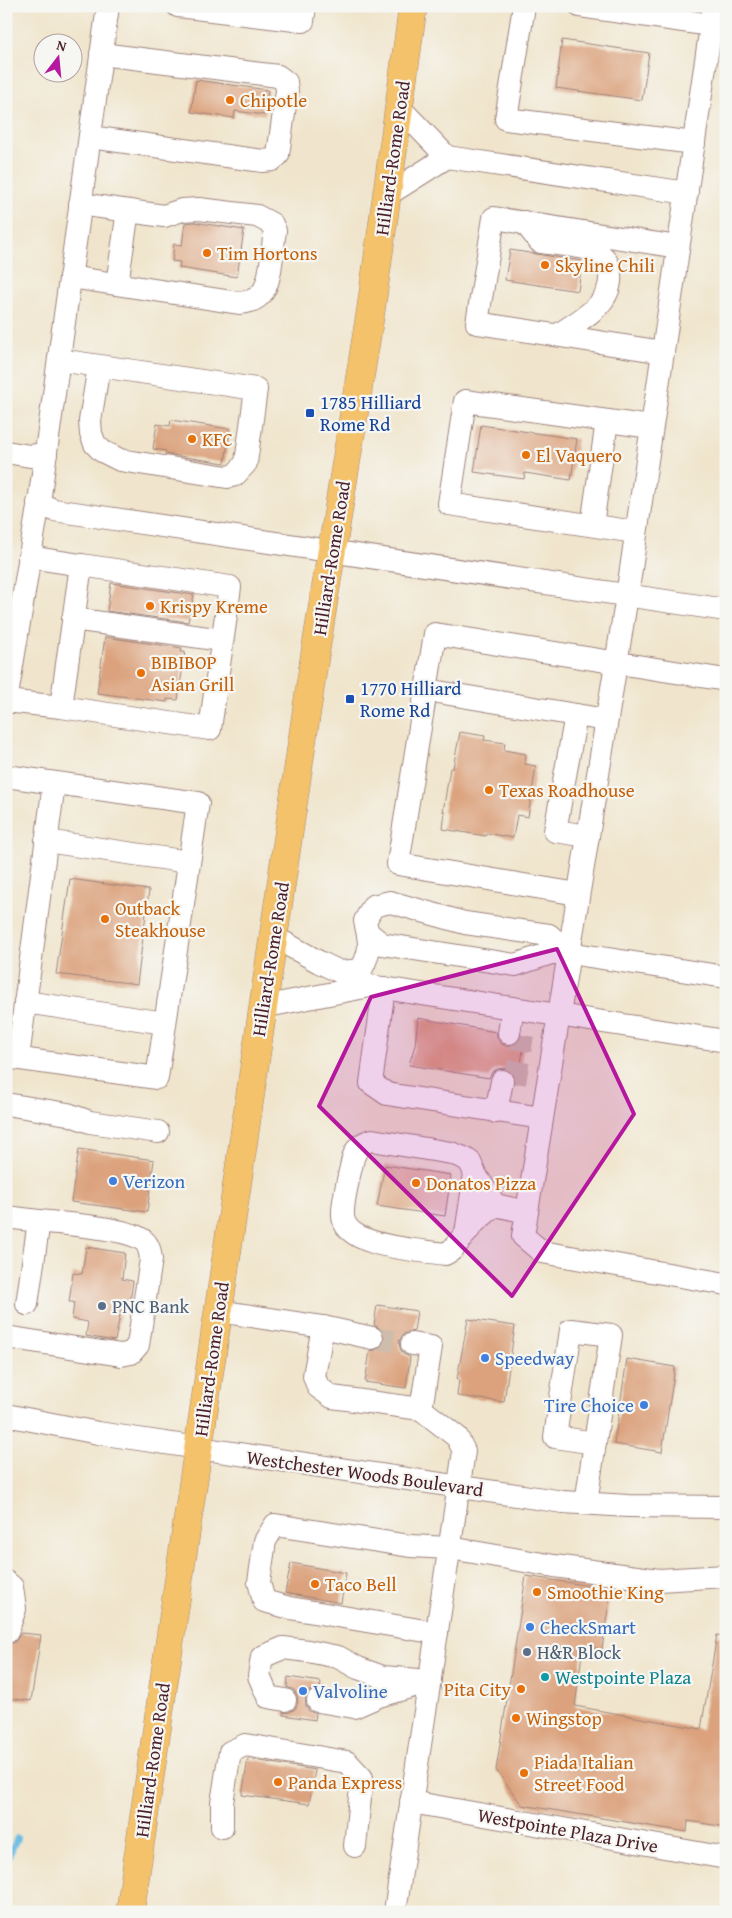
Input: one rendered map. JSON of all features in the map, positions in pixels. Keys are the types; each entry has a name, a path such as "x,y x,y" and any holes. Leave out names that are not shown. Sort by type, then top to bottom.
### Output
{"main road":[{"name":"Hilliard-Rome Road","path":"130,1912 262,1007 315,654 370,318 414,6"}],"street":[{"path":"29,557 230,586 210,728 6,701 13,621 29,557 46,454 108,6"},
{"path":"178,6 303,21 305,6"},
{"path":"524,6 506,119 694,143"},
{"path":"580,6 712,16 627,596 523,1236 542,1252 726,1284"},
{"path":"90,138 263,161 272,160 278,156 286,100 286,82 278,76 101,54"},
{"path":"400,107 447,156 687,193"},
{"path":"387,195 447,156"},
{"path":"70,277 239,303 251,301 262,294 267,282 275,231 272,224 257,216 199,209 182,210 164,216 80,204"},
{"path":"117,284 128,211"},
{"path":"662,352 477,323 494,218 678,247"},
{"path":"524,222 540,242 596,251 605,258 609,266 611,279 608,292 602,303 558,335"},
{"path":"59,360 256,389 246,463 236,475 227,477 120,460 102,451 95,444 91,434 90,421 99,366"},
{"path":"635,532 449,504 465,401 651,426"},
{"path":"592,526 608,421"},
{"path":"6,452 30,456 46,454"},
{"path":"38,503 54,510 726,610"},
{"path":"61,707 81,565"},
{"path":"73,619 222,640"},
{"path":"578,894 398,864 435,634 726,680"},
{"path":"426,690 606,720"},
{"path":"576,715 555,831 588,836"},
{"path":"6,776 198,803 157,1078 12,1057 25,1002 54,783"},
{"path":"46,842 189,862"},
{"path":"341,972 361,970 369,957 369,941 365,921 373,906 390,902 465,924 549,935 567,961"},
{"path":"274,937 341,972 377,987 726,1041"},
{"path":"369,941 383,957 514,976 541,966 567,961 726,977"},
{"path":"262,1007 377,987"},
{"path":"377,987 371,1083 387,1094 542,1118"},
{"path":"25,1002 165,1023"},
{"path":"516,1034 520,1009"},
{"path":"503,1113 508,1082"},
{"path":"6,1104 68,1114 90,1122 158,1132"},
{"path":"494,1205 475,1222 452,1250 446,1254 374,1244 348,1228 342,1216 356,1148 362,1143 372,1140 451,1153 464,1158 470,1162 494,1205 527,1212"},
{"path":"466,1233 475,1174"},
{"path":"6,1217 117,1231 143,1240 149,1248 151,1259 138,1345 131,1353 121,1355 6,1337"},
{"path":"26,1304 39,1221"},
{"path":"218,1311 323,1327 372,1338"},
{"path":"323,1327 314,1376 318,1387 332,1397 421,1409 457,1438 464,1451 394,1912"},
{"path":"586,1503 611,1335 572,1330 555,1437 595,1442"},
{"path":"412,1344 431,1346 421,1409"},
{"name":"Westchester Woods Boulevard","path":"6,1415 98,1433 459,1487 586,1503 628,1506 726,1507"},
{"path":"437,1633 290,1608 264,1601 259,1582 265,1541 275,1525 410,1546 450,1548 660,1580 726,1576"},
{"path":"6,1582 12,1587 15,1609 7,1632"},
{"path":"285,1700 268,1697 259,1676 262,1656 283,1648 338,1657 358,1668 383,1677 430,1681"},
{"path":"318,1701 354,1707 379,1696 430,1681"},
{"path":"222,1827 222,1803 230,1752 245,1745 347,1762 362,1778 355,1846"},
{"name":"Westpointe Plaza Drive","path":"411,1802 726,1858"}],"highlighted area":[{"path":"557,949 634,1114 512,1296 319,1106 371,997"}],"building":[{"path":"562,40 649,53 642,100 556,88"},
{"name":"Chipotle","path":"196,80 268,90 265,115 235,111 234,118 191,112"},
{"name":"Tim Hortons","path":"194,222 244,230 237,277 179,268 180,262 172,261 174,244 182,245 185,223"},
{"name":"Skyline Chili","path":"510,250 582,261 578,291 505,280"},
{"name":"KFC","path":"171,420 230,429 225,463 165,454 166,451 153,449 157,424 170,426"},
{"name":"El Vaquero","path":"481,425 577,439 571,480 525,473 524,479 474,472"},
{"name":"Krispy Kreme","path":"111,583 194,595 188,622 107,611"},
{"name":"BIBIBOP Asian Grill","path":"105,637 182,648 181,652 185,652 178,700 167,699 167,702 97,693"},
{"name":"Texas Roadhouse","path":"460,732 485,736 484,740 505,743 504,750 526,754 525,764 536,766 528,817 517,815 513,838 486,833 486,836 443,829 445,812 443,812 450,768 453,768"},
{"name":"Outback Steakhouse","path":"70,879 149,890 137,984 56,974"},
{"path":"418,1018 496,1032 500,1043 506,1046 514,1045 519,1042 522,1036 525,1037 518,1083 515,1083 511,1071 504,1068 492,1072 489,1078 409,1065 415,1045"},
{"name":"Verizon","path":"79,1149 154,1160 147,1212 71,1202"},
{"name":"Donatos Pizza","path":"385,1165 451,1175 445,1216 377,1206"},
{"name":"PNC Bank","path":"86,1247 125,1253 122,1279 133,1281 129,1310 121,1310 115,1341 86,1336 88,1322 72,1319 74,1302 69,1302 73,1273 82,1274"},
{"path":"377,1305 417,1311 414,1331 402,1335 399,1342 403,1354 410,1357 406,1388 365,1382 370,1351 381,1347 385,1340 381,1329 374,1325"},
{"name":"Speedway","path":"468,1319 515,1326 504,1402 457,1396 459,1379 457,1379"},
{"name":"Tire Choice","path":"627,1359 675,1367 662,1452 614,1444"},
{"name":"Taco Bell","path":"291,1563 346,1573 341,1603 285,1593"},
{"name":"Westpointe Plaza","path":"526,1576 611,1589 602,1649 583,1647 575,1706 701,1729 717,1635 726,1636 726,1827 688,1821 687,1832 522,1805 496,1770"},
{"path":"21,1633 41,1635 31,1701 6,1698 6,1645 15,1642"},
{"path":"288,1677 321,1682 320,1688 308,1692 305,1699 309,1711 316,1714 315,1720 283,1715 283,1713 295,1709 298,1702 294,1690 287,1687"},
{"name":"Panda Express","path":"248,1759 315,1770 309,1804 242,1795"}],"waterway":[{"path":"6,1863 17,1838"}],"tunnel":[{"path":"515,1083 523,1035"},
{"path":"372,1338 412,1344"}],"place":[{"name":"Chipotle","path":"230,100"},
{"name":"Tim Hortons","path":"207,253"},
{"name":"Skyline Chili","path":"545,265"},
{"name":"1785 Hilliard Rome Rd","path":"310,413"},
{"name":"KFC","path":"192,439"},
{"name":"El Vaquero","path":"526,455"},
{"name":"Krispy Kreme","path":"150,606"},
{"name":"BIBIBOP Asian Grill","path":"141,673"},
{"name":"1770 Hilliard Rome Rd","path":"350,699"},
{"name":"Texas Roadhouse","path":"489,790"},
{"name":"Outback Steakhouse","path":"105,919"},
{"name":"Verizon","path":"113,1181"},
{"name":"Donatos Pizza","path":"416,1183"},
{"name":"PNC Bank","path":"102,1306"},
{"name":"Speedway","path":"485,1358"},
{"name":"Tire Choice","path":"644,1405"},
{"name":"Taco Bell","path":"315,1584"},
{"name":"Smoothie King","path":"537,1592"},
{"name":"CheckSmart","path":"530,1627"},
{"name":"H&R Block","path":"527,1652"},
{"name":"Westpointe Plaza","path":"545,1677"},
{"name":"Pita City","path":"521,1689"},
{"name":"Valvoline","path":"303,1691"},
{"name":"Wingstop","path":"516,1718"},
{"name":"Piada Italian Street Food","path":"524,1773"},
{"name":"Panda Express","path":"278,1782"}]}
